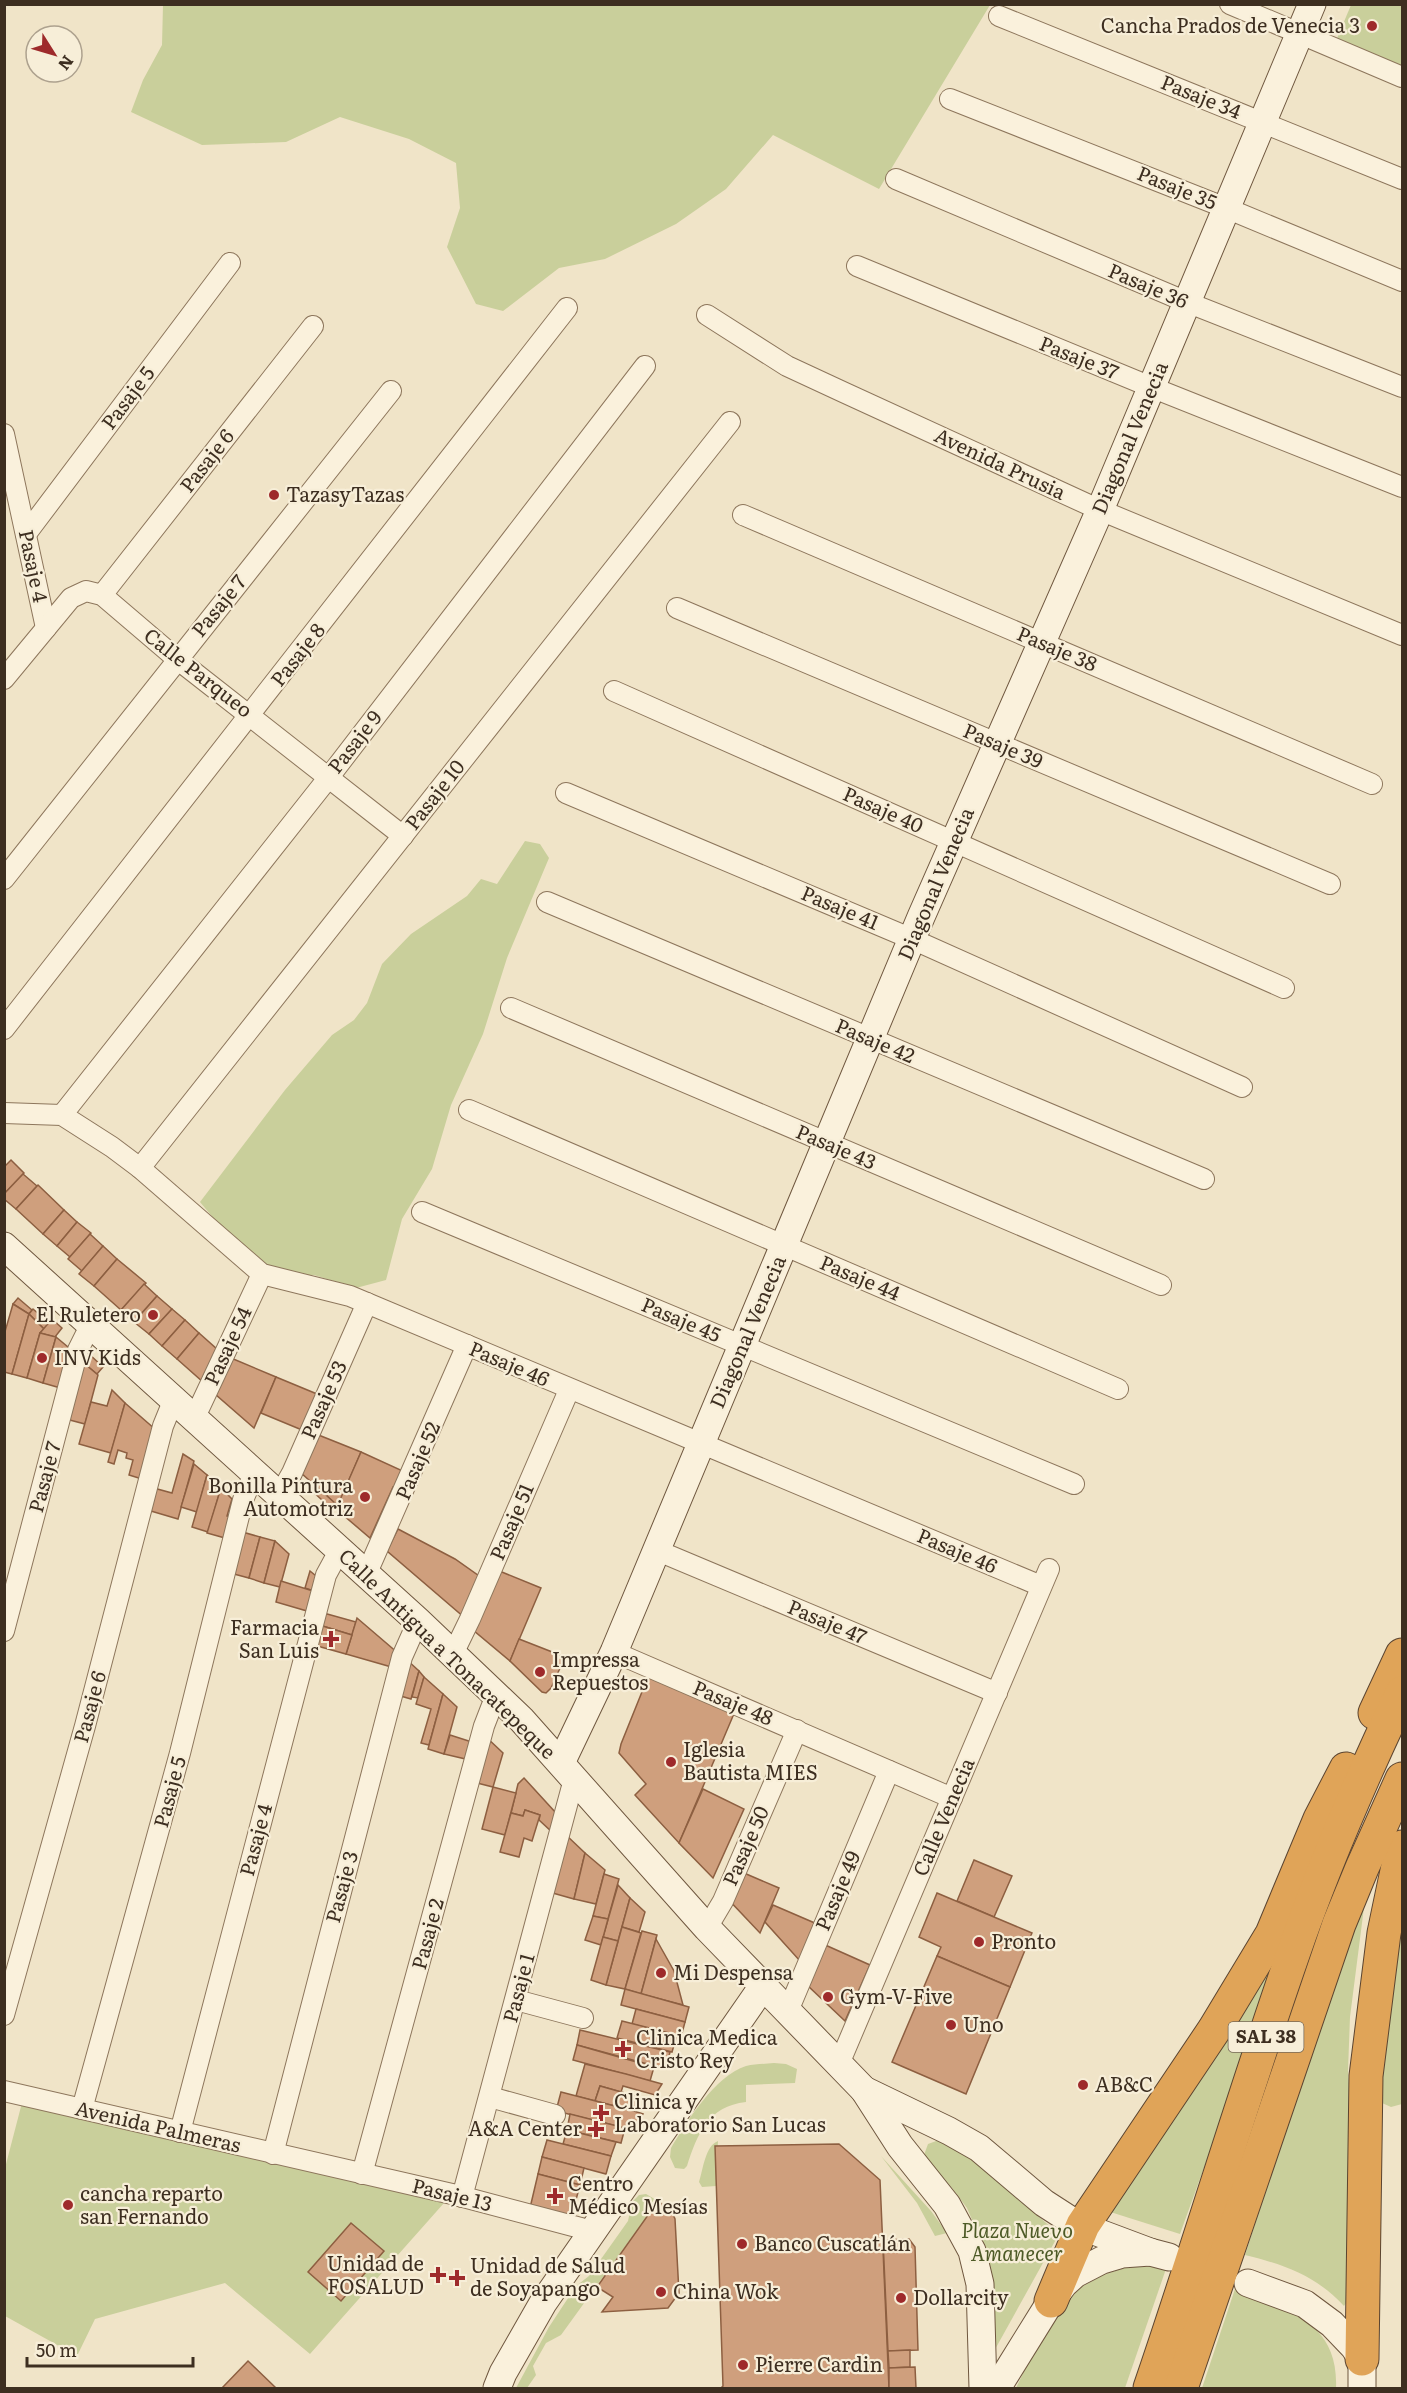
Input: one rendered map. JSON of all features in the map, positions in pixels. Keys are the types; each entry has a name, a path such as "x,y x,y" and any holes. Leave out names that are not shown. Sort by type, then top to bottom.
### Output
{"highway":[{"path":"1051,2301 1083,2227 1214,2030 1272,1934 1320,1819 1402,1655"},
{"name":"SAL 38","path":"1150,2388 1292,1956 1332,1852 1402,1693"},
{"name":"SAL 38","path":"1182,2388 1340,1924 1402,1779"},
{"path":"1362,2374 1366,2076 1384,1934 1402,1847"}],"street":[{"path":"1230,4 1402,77"},
{"name":"Diagonal Venecia","path":"567,1771 656,1550 912,939 1100,510 1312,4"},
{"name":"Pasaje 34","path":"999,16 1402,179"},
{"name":"Pasaje 35","path":"950,99 1226,208 1402,281"},
{"name":"Pasaje 36","path":"896,179 1188,303 1402,387"},
{"name":"Pasaje 5","path":"26,534 230,263"},
{"name":"Pasaje 37","path":"857,266 1151,387 1402,486"},
{"name":"Pasaje 8","path":"4,1029 567,308"},
{"name":"Avenida Prusia","path":"707,315 787,366 1100,510 1402,635"},
{"name":"Pasaje 6","path":"102,595 313,326"},
{"name":"Pasaje 9","path":"62,1115 329,777 645,366"},
{"name":"Pasaje 7","path":"4,879 391,391"},
{"name":"Pasaje 10","path":"140,1168 730,422"},
{"name":"Pasaje 4","path":"4,434 46,628"},
{"name":"Pasaje 38","path":"743,515 1372,784"},
{"path":"4,679 71,598 86,591 102,595"},
{"name":"Calle Parqueo","path":"102,595 177,658 403,836"},
{"name":"Pasaje 39","path":"677,608 1330,884"},
{"name":"Pasaje 40","path":"614,691 1284,988"},
{"name":"Pasaje 41","path":"567,793 912,939 1242,1088"},
{"name":"Pasaje 42","path":"547,902 1204,1179"},
{"name":"Pasaje 43","path":"511,1008 1161,1285"},
{"name":"Pasaje 44","path":"469,1110 1118,1389"},
{"path":"4,1113 62,1115"},
{"name":"Pasaje 46","path":"62,1115 140,1168 262,1274 350,1296 700,1444 1045,1578"},
{"name":"Pasaje 45","path":"422,1212 1074,1484"},
{"name":"Calle Antigua a Tonacatepeque","path":"7,1255 91,1324 195,1417 254,1474 496,1695 707,1928 864,2090 900,2146 947,2205 972,2251 980,2284 983,2388"},
{"name":"Pasaje 54","path":"195,1417 262,1274"},
{"name":"Pasaje 53","path":"279,1496 292,1473 367,1303"},
{"name":"Pasaje 7","path":"4,1632 78,1350 91,1324"},
{"name":"Pasaje 52","path":"366,1575 468,1346"},
{"name":"Pasaje 51","path":"453,1654 569,1390"},
{"name":"Pasaje 6","path":"4,2015 85,1726 163,1426 174,1399"},
{"name":"Pasaje 5","path":"82,2109 180,1753 243,1500 254,1474"},
{"name":"Pasaje 47","path":"656,1550 997,1693"},
{"name":"Pasaje 4","path":"180,2132 326,1575 339,1551"},
{"name":"Calle Venecia","path":"839,2064 1045,1578"},
{"name":"Pasaje 3","path":"273,2154 402,1657 417,1621"},
{"name":"Pasaje 48","path":"614,1652 952,1797"},
{"name":"Pasaje 2","path":"362,2174 484,1726 496,1695"},
{"name":"Pasaje 50","path":"707,1928 723,1901 797,1730"},
{"name":"Pasaje 1","path":"462,2197 516,2000 567,1771"},
{"name":"Pasaje 49","path":"788,2011 889,1771"},
{"path":"496,2388 543,2303 764,1986"},
{"path":"516,2000 583,2018"},
{"name":"Calle Antigua a Tonacatepeque","path":"864,2090 950,2131 979,2148 1044,2203 1083,2227 1160,2254 1122,2254 1088,2266 1064,2284 1051,2301"},
{"name":"Avenida Palmeras","path":"4,2091 311,2163"},
{"path":"490,2097 555,2115"},
{"name":"Pasaje 13","path":"311,2163 462,2197 592,2231"},
{"path":"1248,2283 1305,2304 1345,2337 1362,2374"},
{"path":"997,2388 1051,2301"}],"green space":[{"path":"163,5 990,5 879,189 773,135 726,189 676,224 605,259 559,268 503,311 476,304 447,247 460,208 456,163 409,139 340,117 286,142 202,145 131,112 143,80 162,45"},
{"name":"Cancha Prados de Venecia 3","path":"1351,5 1402,5 1402,76 1333,48"},
{"path":"525,841 540,844 549,858 507,958 483,1034 451,1105 432,1169 402,1219 386,1280 356,1288 314,1275 282,1275 253,1259 200,1202 285,1090 332,1035 354,1020 367,1003 382,964 411,934 467,896 481,879 497,884"},
{"path":"1368,1876 1350,2017 1348,2071 1353,2134 1348,2300 1344,2306 1322,2286 1299,2273 1245,2255"},
{"path":"1402,1905 1402,2104 1391,2107 1382,2103 1383,2003"},
{"path":"1285,1944 1180,2234 1104,2210"},
{"path":"786,2064 797,2069 795,2083 746,2085 746,2102 722,2109 713,2116 700,2133 687,2166 684,2169 675,2168 670,2157 671,2148 713,2089 723,2079 746,2066"},
{"path":"24,2095 452,2194 310,2354 225,2283 95,2319 77,2356 5,2316 5,2168"},
{"name":"Plaza Nuevo Amanecer","path":"939,2140 969,2157 1059,2234 993,2353 985,2250 967,2208 952,2188 927,2163 924,2155 928,2144"},
{"path":"718,2141 716,2186 702,2187 699,2182 705,2159 710,2148"},
{"path":"881,2156 931,2211 947,2233 935,2236 917,2203"},
{"path":"646,2194 658,2201 561,2335 546,2343 533,2366 536,2375 527,2388 516,2388 549,2327 576,2286 589,2276 628,2221 632,2202 639,2195"},
{"path":"1137,2264 1167,2266 1125,2388 1016,2388 1039,2340 1074,2291 1103,2275"},
{"path":"1235,2289 1290,2311 1319,2333 1329,2347 1335,2365 1336,2388 1202,2388"}],"building":[{"path":"11,1160 24,1173 4,1194 4,1167"},
{"path":"23,1174 37,1186 16,1209 4,1199 4,1194"},
{"path":"38,1185 64,1210 43,1234 16,1209"},
{"path":"64,1210 77,1222 57,1246 43,1234"},
{"path":"77,1222 91,1233 70,1257 57,1246"},
{"path":"90,1234 103,1246 82,1271 68,1259"},
{"path":"103,1246 117,1259 94,1286 79,1274"},
{"path":"117,1259 146,1283 121,1310 94,1286"},
{"path":"144,1284 157,1296 134,1322 121,1310"},
{"name":"El Ruletero","path":"157,1296 172,1309 149,1334 134,1322"},
{"path":"18,1298 32,1310 29,1314 13,1304"},
{"path":"13,1304 29,1314 12,1374 4,1372 4,1335"},
{"path":"33,1309 49,1323 44,1329 29,1314"},
{"path":"172,1309 185,1320 162,1346 149,1334"},
{"path":"29,1314 44,1329 40,1333 27,1378 12,1374"},
{"path":"52,1319 62,1328 55,1337 40,1333"},
{"path":"185,1320 199,1333 177,1359 162,1346"},
{"name":"INV Kids","path":"40,1333 56,1337 43,1383 27,1378"},
{"path":"199,1333 218,1350 203,1382 177,1359"},
{"path":"56,1337 74,1352 64,1389 43,1383"},
{"path":"88,1353 103,1367 97,1374 80,1360"},
{"path":"231,1358 276,1377 254,1428 215,1394"},
{"path":"80,1360 98,1375 85,1424 62,1418"},
{"path":"276,1377 317,1394 302,1430 261,1413"},
{"path":"112,1390 125,1403 111,1453 79,1444 91,1402 107,1406"},
{"path":"125,1403 156,1430 142,1479 129,1475 133,1460 126,1458 127,1453 118,1450 114,1464 108,1462"},
{"path":"316,1434 361,1452 338,1506 300,1472"},
{"name":"Bonilla Pintura Automotriz","path":"361,1452 405,1472 397,1489 393,1487 370,1538 336,1509"},
{"path":"183,1454 194,1461 178,1519 144,1509 150,1487 172,1493"},
{"path":"194,1464 207,1475 197,1512 181,1507"},
{"path":"207,1475 221,1488 208,1532 192,1527"},
{"path":"315,1485 338,1506 333,1510 311,1490"},
{"path":"221,1488 232,1499 227,1516 231,1517 225,1538 207,1533"},
{"path":"398,1529 455,1559 482,1578 465,1618 387,1551"},
{"path":"239,1531 260,1537 249,1578 230,1573"},
{"path":"260,1537 275,1541 264,1583 249,1578"},
{"path":"275,1541 289,1554 280,1587 264,1583"},
{"path":"497,1570 541,1588 510,1661 473,1630"},
{"path":"310,1571 321,1580 317,1592 305,1588"},
{"path":"281,1581 313,1591 307,1611 276,1602"},
{"path":"320,1612 356,1622 352,1635 316,1624"},
{"path":"357,1618 399,1654 395,1668 346,1654"},
{"name":"Farmacia San Luis","path":"316,1624 352,1635 346,1654 310,1644"},
{"name":"Impressa Repuestos","path":"519,1639 565,1657 551,1688 546,1693 542,1692 510,1661"},
{"path":"406,1659 419,1671 411,1699 397,1695"},
{"path":"419,1671 424,1677 418,1698 412,1697"},
{"name":"Iglesia Bautista MIES","path":"650,1672 736,1709 679,1843 635,1795 646,1784 619,1753"},
{"path":"424,1677 443,1694 429,1745 421,1743 431,1709 416,1704"},
{"path":"443,1694 457,1707 444,1754 428,1749"},
{"path":"450,1735 475,1743 470,1760 444,1754"},
{"path":"485,1736 503,1753 493,1787 473,1782"},
{"path":"524,1778 556,1813 551,1831 539,1820 540,1815 525,1810 523,1816 511,1813 518,1784"},
{"path":"493,1787 516,1793 505,1835 482,1829"},
{"path":"703,1789 744,1809 713,1878 679,1843"},
{"path":"525,1810 540,1815 532,1841 524,1838 519,1857 500,1852 511,1813 523,1816"},
{"path":"565,1834 585,1853 574,1899 549,1892"},
{"path":"585,1853 605,1870 596,1904 574,1899"},
{"path":"974,1860 1012,1876 994,1917 957,1901"},
{"path":"737,1870 779,1888 760,1933 726,1897"},
{"path":"604,1874 619,1879 608,1919 593,1916"},
{"path":"618,1885 630,1898 618,1941 603,1937"},
{"name":"Pronto","path":"937,1893 1032,1933 1010,1987 937,1956 941,1947 919,1937"},
{"path":"630,1898 645,1912 639,1932 622,1927"},
{"path":"773,1905 817,1924 800,1961 765,1922"},
{"path":"593,1916 608,1919 601,1945 585,1940"},
{"path":"622,1927 641,1933 625,1989 606,1985"},
{"path":"642,1931 657,1935 641,1994 625,1989"},
{"path":"603,1937 618,1941 606,1985 591,1980"},
{"name":"Mi Despensa","path":"656,1939 674,1971 683,2005 641,1994"},
{"path":"823,1944 870,1965 845,2021 806,1984"},
{"name":"Uno","path":"937,1956 1010,1987 966,2094 892,2062"},
{"path":"625,1989 689,2007 685,2022 621,2005"},
{"path":"636,2009 685,2022 681,2037 632,2024"},
{"path":"622,2021 677,2035 672,2052 617,2038"},
{"name":"Clinica Medica Cristo Rey","path":"580,2030 670,2052 666,2069 577,2045"},
{"path":"577,2045 654,2067 650,2081 573,2060"},
{"path":"585,2064 662,2084 655,2095 623,2086 621,2092 600,2086 595,2101 576,2096"},
{"path":"600,2086 639,2097 634,2111 595,2101"},
{"name":"Clinica y Laboratorio San Lucas","path":"561,2092 643,2114 633,2130 556,2111"},
{"name":"A&A Center","path":"570,2114 625,2128 621,2143 567,2130"},
{"path":"567,2130 616,2142 611,2156 563,2144"},
{"path":"547,2140 611,2156 606,2174 542,2157"},
{"path":"839,2144 880,2180 889,2388 721,2388 723,2386 715,2146"},
{"path":"542,2157 584,2168 580,2185 538,2174"},
{"name":"Centro Médico Mesías","path":"538,2174 580,2185 571,2218 530,2208"},
{"path":"658,2201 672,2212 675,2219 679,2293 668,2308 602,2312 613,2297 597,2287"},
{"path":"351,2223 384,2251 341,2301 308,2272"},
{"name":"Dollarcity","path":"909,2239 915,2247 918,2350 888,2351 883,2240"},
{"path":"910,2350 910,2367 889,2368 888,2351"},
{"path":"248,2361 276,2388 222,2388"},
{"path":"915,2367 916,2388 889,2388 889,2368"}],"place":[{"name":"Cancha Prados de Venecia 3","path":"1372,26"},
{"name":"TazasyTazas","path":"274,495"},
{"name":"El Ruletero","path":"153,1315"},
{"name":"INV Kids","path":"42,1358"},
{"name":"Bonilla Pintura Automotriz","path":"365,1497"},
{"name":"Farmacia San Luis","path":"331,1639"},
{"name":"Impressa Repuestos","path":"540,1672"},
{"name":"Iglesia Bautista MIES","path":"671,1762"},
{"name":"Pronto","path":"979,1942"},
{"name":"Mi Despensa","path":"661,1973"},
{"name":"Gym-V-Five","path":"828,1997"},
{"name":"Uno","path":"951,2025"},
{"name":"Clinica Medica Cristo Rey","path":"623,2049"},
{"name":"AB&C","path":"1083,2085"},
{"name":"Clinica y Laboratorio San Lucas","path":"601,2113"},
{"name":"A&A Center","path":"596,2129"},
{"name":"Centro Médico Mesías","path":"555,2196"},
{"name":"cancha reparto san Fernando","path":"68,2205"},
{"name":"Banco Cuscatlán","path":"742,2244"},
{"name":"Unidad de FOSALUD","path":"438,2275"},
{"name":"Unidad de Salud de Soyapango","path":"457,2278"},
{"name":"China Wok","path":"661,2292"},
{"name":"Dollarcity","path":"901,2298"},
{"name":"Pierre Cardin","path":"743,2365"}]}
